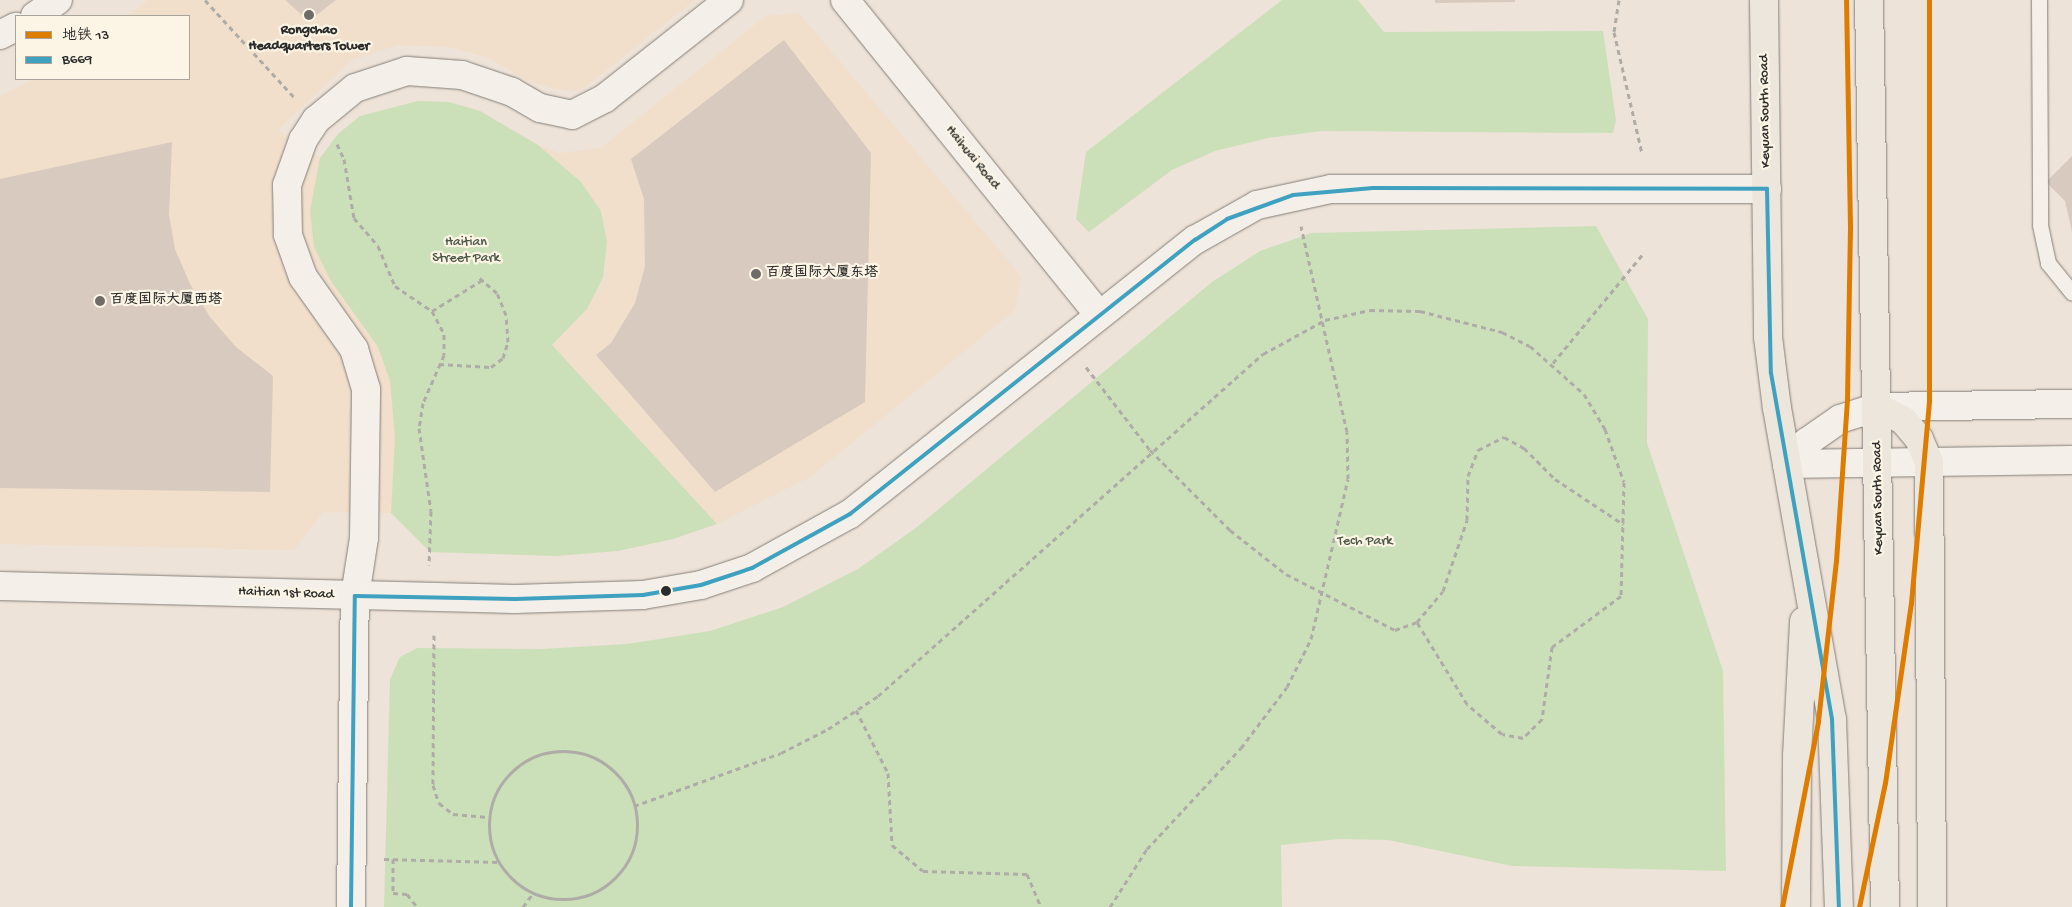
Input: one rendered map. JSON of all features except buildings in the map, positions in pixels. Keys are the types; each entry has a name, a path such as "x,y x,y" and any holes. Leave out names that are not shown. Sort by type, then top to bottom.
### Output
{"main road":[{"name":"Keyuan South Road","path":"1764,0 1768,337 1787,464 1832,719 1839,907"},
{"name":"Keyuan South Road","path":"1870,0 1886,907"},
{"path":"1877,407 1904,421 1919,439 1929,462 1932,907"},
{"path":"1796,907 1797,756 1807,574"}],"street":[{"path":"36,15 58,0"},
{"path":"350,907 355,596 364,538 367,407 364,376 347,336 300,271 288,235 285,208 293,162 316,120 355,88 407,71 434,70 462,75 512,92 540,108 572,115 605,98 729,0"},
{"name":"Haihuai Road","path":"845,0 1099,315"},
{"path":"0,35 15,28"},
{"name":"Haitian 1st Road","path":"0,586 525,599 633,595 701,584 752,568 850,514 1099,315 1195,240 1227,219 1293,195 1373,188 1767,189"},
{"path":"1787,464 1807,442 1840,419 1877,407 2072,404"},
{"path":"1787,464 2072,460"}],"lane":[{"path":"2039,0 2040,225 2048,263 2072,293"}],"path":[{"path":"205,0 338,146 354,218 378,246 395,286 432,311 440,322 446,345 424,403 419,428 431,511 429,565"},
{"path":"1619,0 1614,32 1642,153"},
{"path":"1110,907 1147,849 1235,755 1287,687 1311,639 1348,480 1347,432 1324,320 1299,220"},
{"path":"1553,363 1642,255"},
{"path":"432,311 481,279 497,293 506,315 508,342 503,358 491,367 439,364"},
{"path":"634,806 781,753 878,696 1150,450 1263,354 1324,320 1370,310 1420,311 1502,332 1553,363 1584,394 1605,429 1624,482 1621,596 1552,647 1542,720 1523,738 1502,734 1467,704 1417,622"},
{"path":"1085,366 1150,450 1230,530 1286,574 1323,591 1395,630 1417,622 1442,591 1467,520 1468,476 1478,450 1504,437 1524,448 1555,480 1623,524"},
{"path":"434,635 433,786 439,803 453,814 488,817"},
{"path":"856,710 888,773 892,845 923,871 1027,874 1041,907"},
{"path":"568,750 590,756 610,767 625,784 634,806 637,829 632,852 620,872 602,888 580,897 556,898 533,893 513,880 498,862 490,840 488,817 494,795 506,776 524,761 545,752 568,750"},
{"path":"393,860 393,893 407,894 417,907"},
{"path":"417,860 498,862"},
{"path":"523,907 533,893"}],"shaded area":[{"path":"148,0 695,0 580,91 555,89 526,80 489,58 450,47 399,45 352,60 278,130 320,158 338,134 360,116 418,101 449,102 480,111 538,145 560,153 601,148 766,16 799,13 1021,276 1015,310 810,477 717,524 673,539 617,551 556,556 430,552 391,513 323,512 294,550 0,544 0,96 33,80 190,80 190,15 129,15"}],"green space":[{"path":"1282,0 1358,0 1384,32 1603,31 1616,120 1613,133 1322,131 1268,138 1215,151 1172,170 1089,232 1076,219 1086,152"},
{"name":"Haitian Street Park","path":"418,101 449,102 480,111 538,145 581,182 601,211 607,242 603,277 587,309 552,345 717,524 673,539 618,551 556,556 430,552 391,513 395,437 390,381 378,347 331,281 314,247 310,211 320,158 338,134 360,116"},
{"name":"Tech Park","path":"1596,226 1648,319 1647,443 1723,671 1726,871 1512,866 1388,840 1339,839 1281,845 1282,907 384,907 390,679 400,657 417,648 541,649 627,644 710,631 783,607 858,569 917,527 1212,282 1260,251 1312,233"}],"metro line":[{"name":"13","path":"1782,907 1818,721 1836,561 1847,399 1850,227 1846,0"},
{"name":"13","path":"1859,907 1885,783 1911,603 1929,400 1929,0"}],"transit line":[{"name":"B669","path":"351,907 355,596 515,599 643,595 701,585 752,568 850,514 1195,240 1227,219 1293,195 1373,188 1767,189 1771,373 1832,719 1839,907"}],"place":[{"name":"Rongchao Headquarters Tower","path":"309,15"},
{"name":"百度国际大厦东塔","path":"756,274"},
{"name":"百度国际大厦西塔","path":"100,301"}]}
